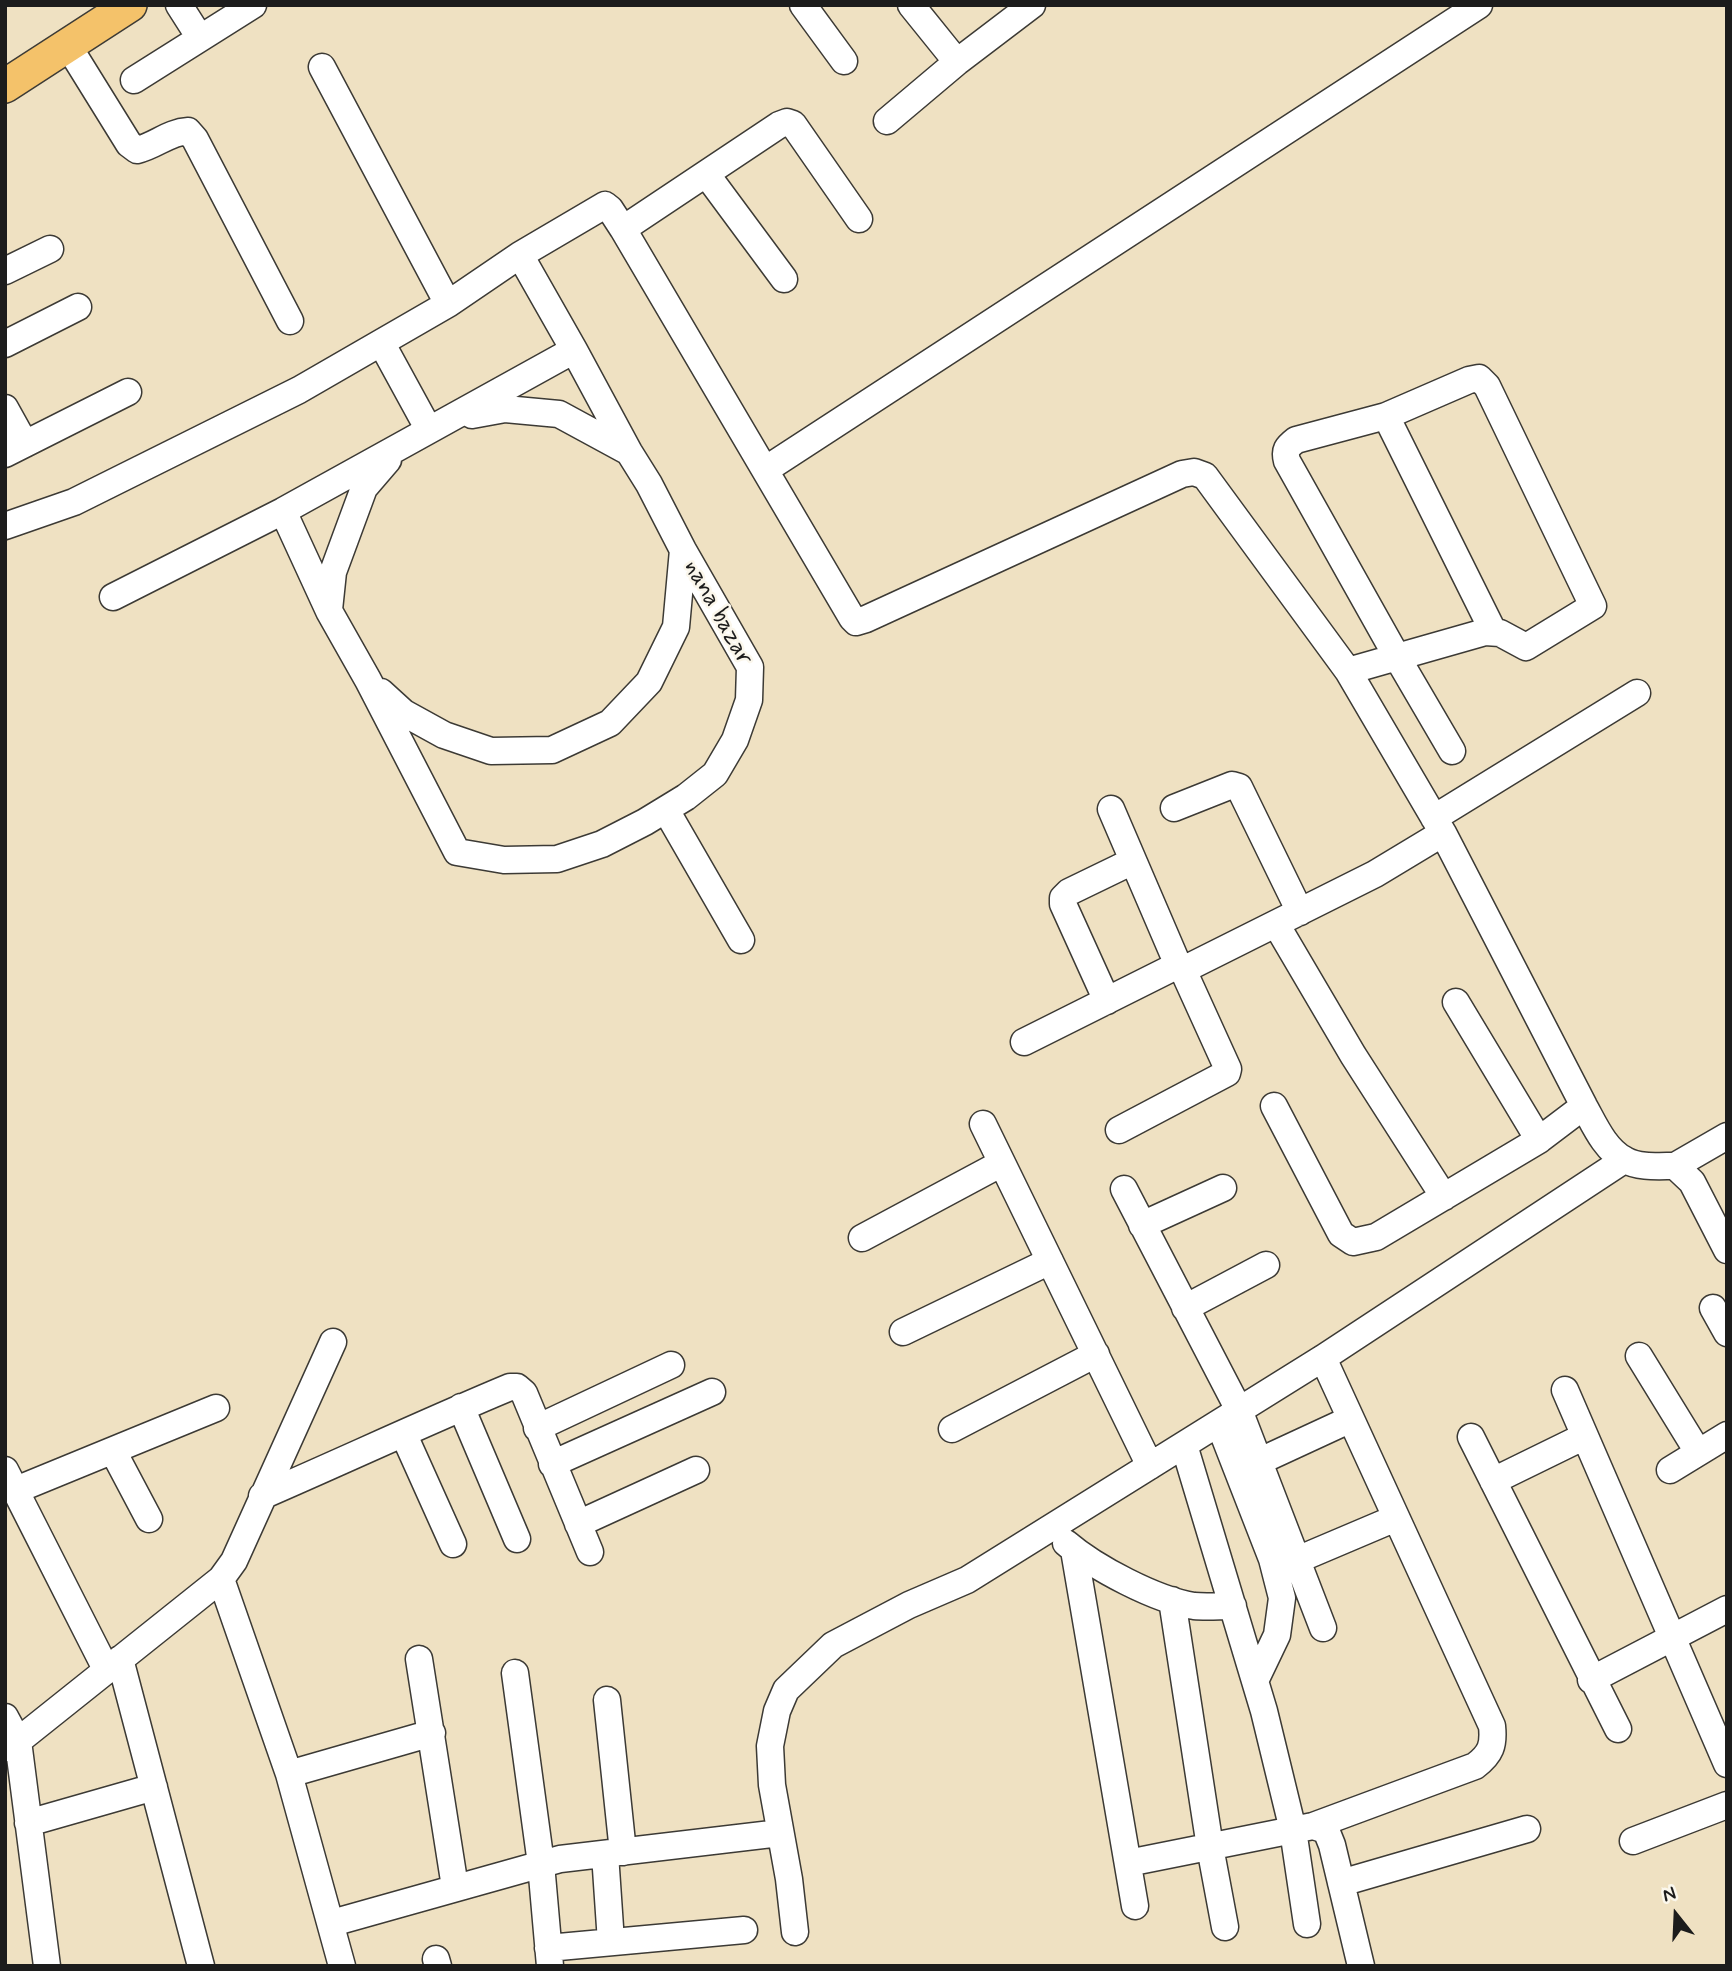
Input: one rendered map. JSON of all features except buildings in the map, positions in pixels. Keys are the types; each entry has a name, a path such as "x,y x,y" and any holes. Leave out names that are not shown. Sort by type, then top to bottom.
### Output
{"main road":[{"path":"5,67 103,5"},
{"path":"5,86 130,5"}],"street":[{"path":"179,5 200,38"},
{"path":"134,80 253,5"},
{"path":"803,5 844,61"},
{"path":"911,5 957,62"},
{"path":"887,121 957,62 1032,5"},
{"path":"765,470 1081,263 1268,145 1358,82 1479,5"},
{"path":"67,44 129,144 137,150 149,147 178,131 188,131 195,139 290,321"},
{"path":"322,67 448,304"},
{"path":"622,229 787,122 793,124 859,219"},
{"path":"707,175 784,279"},
{"path":"5,526 74,502 299,390 382,344 605,205 610,209 856,622 1182,474 1194,472 1205,476 1348,671 1439,826 1604,1140 1624,1160 1644,1166 1675,1166 1727,1136"},
{"path":"5,271 50,249"},
{"name":"nana bazar","path":"283,511 329,611 457,852 504,859 557,859 602,844 666,810 715,774 735,740 749,700 750,667 682,550 649,484 520,256"},
{"path":"7,339 78,307"},
{"path":"382,344 439,425"},
{"path":"113,597 283,511 574,350"},
{"path":"1386,416 1493,631 1526,647 1593,606 1487,386 1479,378 1386,416 1296,440 1287,446 1287,461 1452,751"},
{"path":"5,408 15,449 128,392"},
{"path":"439,425 505,409 559,414 629,452"},
{"path":"329,611 333,572 364,488 400,446"},
{"path":"368,680 404,713 444,735 491,751 552,750 610,723 649,682 676,627 682,550"},
{"path":"1348,671 1493,631"},
{"path":"1024,1042 1107,1000 1276,924 1375,874 1439,826 1637,693"},
{"path":"1174,808 1232,785 1240,787 1300,912"},
{"path":"1111,809 1228,1069 1227,1073 1119,1130"},
{"path":"666,810 741,940"},
{"path":"1107,1000 1063,904 1063,898 1069,892 1133,861"},
{"path":"1276,924 1353,1055 1444,1197"},
{"path":"1455,1002 1539,1140"},
{"path":"1274,1106 1341,1234 1353,1242 1376,1237 1444,1197 1539,1140 1584,1106"},
{"path":"984,1124 1150,1466"},
{"path":"795,1933 772,1785 770,1746 777,1710 786,1690 832,1645 909,1605 967,1580 1323,1358 1624,1160"},
{"path":"862,1238 1002,1163"},
{"path":"1675,1166 1692,1182 1727,1250"},
{"path":"1142,1225 1223,1188"},
{"path":"1124,1189 1185,1308 1229,1417 1272,1559 1282,1598 1277,1635 1255,1681"},
{"path":"903,1332 1050,1261"},
{"path":"1185,1308 1266,1265"},
{"path":"1713,1308 1727,1333"},
{"path":"11,1744 221,1578 234,1561 332,1342"},
{"path":"952,1429 1096,1354"},
{"path":"1639,1356 1698,1452"},
{"path":"1128,1863 1303,1828 1475,1766 1487,1757 1494,1742 1492,1726 1323,1358"},
{"path":"537,1429 671,1365"},
{"path":"262,1496 404,1435 461,1407 510,1387 517,1387 524,1393 590,1552"},
{"path":"1565,1391 1727,1764"},
{"path":"552,1464 712,1392"},
{"path":"461,1407 517,1539"},
{"path":"201,1966 154,1787 113,1664 10,1480 113,1451 216,1408"},
{"path":"1229,1417 1258,1462 1323,1628"},
{"path":"1258,1462 1351,1419"},
{"path":"404,1435 453,1544"},
{"path":"1670,1470 1727,1435"},
{"path":"1493,1482 1585,1436"},
{"path":"1471,1437 1618,1729"},
{"path":"1184,1445 1255,1681 1303,1828 1307,1924"},
{"path":"113,1451 149,1519"},
{"path":"578,1524 696,1470"},
{"path":"1297,1560 1396,1518"},
{"path":"1048,1528 1074,1550 1127,1581 1172,1600 1196,1606 1233,1606"},
{"path":"1074,1550 1135,1906"},
{"path":"221,1578 289,1774 342,1966"},
{"path":"1172,1600 1225,1927"},
{"path":"1591,1680 1727,1609"},
{"path":"419,1660 455,1887"},
{"path":"515,1673 541,1864 549,1957 744,1930"},
{"path":"599,1951 614,1853 607,1700"},
{"path":"5,1717 28,1823 47,1966"},
{"path":"289,1774 432,1733"},
{"path":"28,1823 154,1787"},
{"path":"1633,1841 1727,1805"},
{"path":"1303,1828 1326,1830 1361,1966"},
{"path":"1341,1883 1527,1829"},
{"path":"332,1923 560,1859 780,1833"}]}
